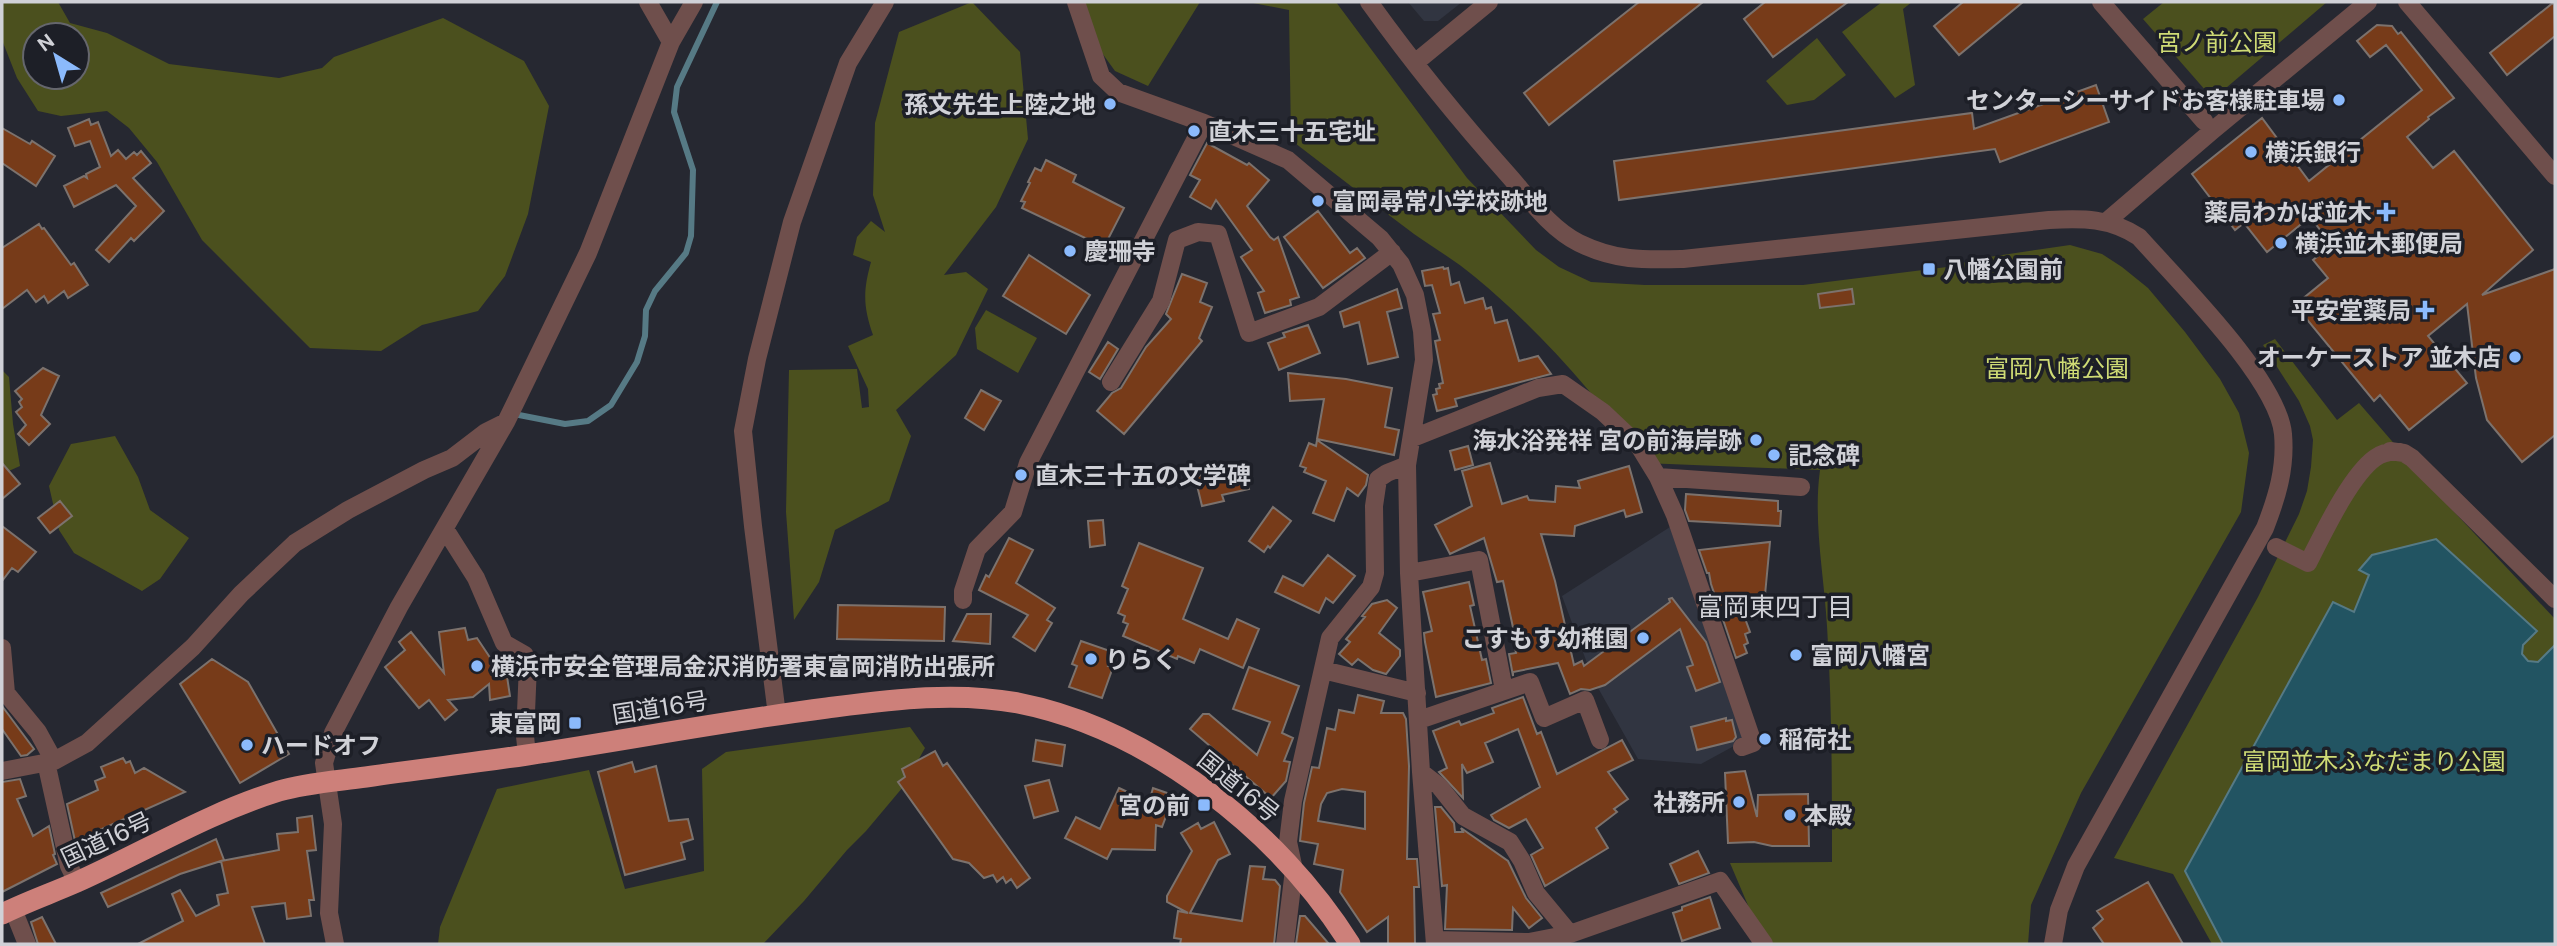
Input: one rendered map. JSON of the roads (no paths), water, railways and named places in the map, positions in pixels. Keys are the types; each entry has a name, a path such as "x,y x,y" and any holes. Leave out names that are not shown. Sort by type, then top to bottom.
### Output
{"highway":[{"name":"国道16号","path":"5,911 77,882 234,808 282,790 777,715 891,700 931,698 1016,703 1058,713 1116,735 1168,763 1217,799 1294,870 1318,897 1350,944"}],"street":[{"path":"648,2 671,42"},
{"path":"334,944 329,913 333,824 324,763 333,733 399,607 506,422 587,254 671,42 694,2"},
{"path":"777,715 752,527 743,431 757,359 792,222 848,63 885,2"},
{"path":"1076,2 1101,76 1118,92 1204,123 1288,160 1380,238 1401,264 1415,295 1423,331 1424,360 1407,465 1409,573 1435,942 1529,942 1570,934 1720,881 1764,944"},
{"path":"1368,2 1474,136 1543,214 1577,242 1617,258 1635,261 1683,259 2049,220 2079,218 2107,221 2139,237 2241,352 2269,395 2283,431 2283,468 2265,528 2076,866 2059,910 2053,944"},
{"path":"1416,62 1489,2"},
{"path":"2101,2 2204,121"},
{"path":"2107,221 2368,2"},
{"path":"2407,2 2555,176"},
{"path":"963,600 963,591 977,549 1013,512 1028,463 1204,123"},
{"path":"1111,383 1161,301 1177,240 1198,232 1218,234 1249,333 1319,306 1392,252"},
{"path":"1413,439 1538,388 1563,384 1603,412 1639,446 1658,477 1675,516 1753,743 1742,747"},
{"path":"2,771 50,762 87,743 183,656 241,594 295,543 370,499 452,458 486,432 506,422"},
{"path":"2276,547 2308,563 2360,472 2376,456 2390,451 2404,453 2555,599"},
{"path":"1285,944 1294,870 1288,842 1293,801 1330,638 1371,587 1375,573 1374,506 1378,479 1407,465"},
{"path":"1658,477 1801,487"},
{"path":"445,529 476,578 504,643 525,655 528,665 525,736 527,755"},
{"path":"1409,573 1479,560 1504,690"},
{"path":"2,648 6,693 38,732 50,762 69,866 77,882"},
{"path":"1323,670 1417,694"},
{"path":"1419,720 1530,682 1544,718 1586,700 1600,740"},
{"path":"1421,772 1438,786 1462,816 1510,842 1522,860 1536,893 1570,934"},
{"path":"5,911 27,944"}],"water":[{"name":"富岡並木ふなだまり公園","path":"2436,539 2537,631 2523,645 2522,654 2528,661 2538,662 2555,645 2555,944 2223,944 2185,871 2333,602 2354,612 2369,575 2359,570 2372,555"}],"waterway":[{"path":"519,415 565,424 588,421 611,405 637,362 645,336 646,310 655,291 686,253 691,236 693,170 674,112 677,87 717,2"}],"place":[{"name":"センターシーサイドお客様駐車場","path":"2339,100"},
{"name":"孫文先生上陸之地","path":"1110,104"},
{"name":"直木三十五宅址","path":"1194,131"},
{"name":"横浜銀行","path":"2251,152"},
{"name":"富岡尋常小学校跡地","path":"1318,201"},
{"name":"薬局わかば並木","path":"2386,212"},
{"name":"横浜並木郵便局","path":"2281,243"},
{"name":"慶珊寺","path":"1070,251"},
{"name":"八幡公園前","path":"1929,269"},
{"name":"平安堂薬局","path":"2425,310"},
{"name":"オーケーストア 並木店","path":"2515,357"},
{"name":"海水浴発祥 宮の前海岸跡","path":"1756,440"},
{"name":"記念碑","path":"1774,455"},
{"name":"直木三十五の文学碑","path":"1021,475"},
{"name":"こすもす幼稚園","path":"1643,638"},
{"name":"富岡八幡宮","path":"1796,655"},
{"name":"りらく","path":"1091,659"},
{"name":"横浜市安全管理局金沢消防署東富岡消防出張所","path":"477,666"},
{"name":"東富岡","path":"575,723"},
{"name":"稲荷社","path":"1765,739"},
{"name":"ハードオフ","path":"247,745"},
{"name":"社務所","path":"1739,802"},
{"name":"宮の前","path":"1204,805"},
{"name":"本殿","path":"1790,815"}],"district":[{"name":"富岡東四丁目","path":"1775,606"}],"park label":[{"name":"宮ノ前公園","path":"2217,42"},
{"name":"富岡八幡公園","path":"2057,368"}]}
